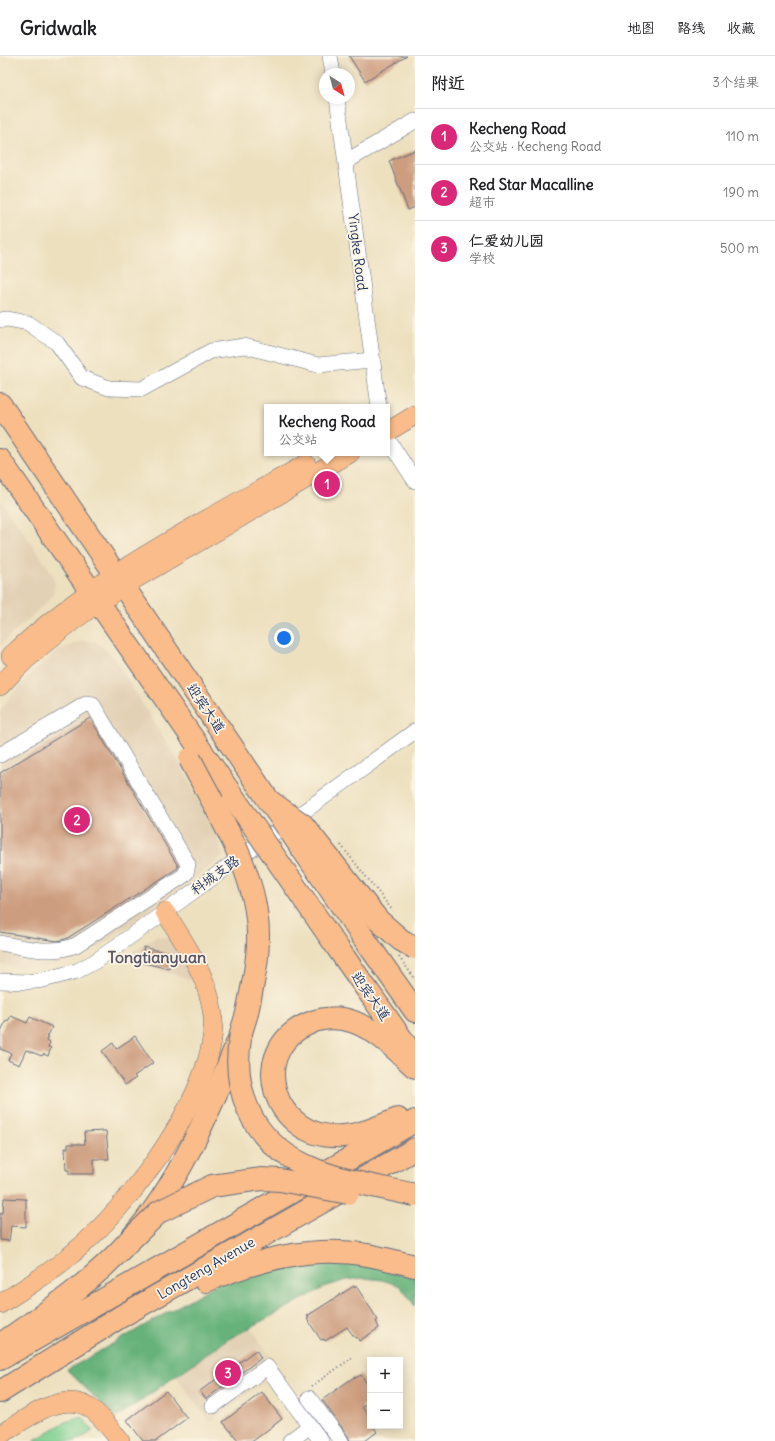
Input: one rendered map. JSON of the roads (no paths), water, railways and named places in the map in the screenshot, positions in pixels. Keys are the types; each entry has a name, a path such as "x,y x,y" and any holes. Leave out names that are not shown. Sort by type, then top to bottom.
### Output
{"highway":[{"name":"迎宾大道","path":"0,404 268,800 415,1011"},
{"name":"迎宾大道","path":"4,465 415,1058"},
{"path":"4,465 28,491 68,546 72,549 78,549 84,543 80,523"},
{"path":"129,1241 158,1202 174,1177 212,1106 240,1038 254,980 258,938 255,904 245,872 233,842 190,759 162,694"},
{"path":"268,800 303,825 378,920 401,940 415,948"},
{"path":"409,1120 359,1134 342,1137 322,1136 307,1131 294,1122 280,1105 273,1080 278,1051 288,1036 303,1025 318,1019 336,1018 353,1022 373,1031 415,1067"},
{"path":"240,1038 238,1079 245,1102 252,1120 264,1136 279,1151 300,1163 331,1175 415,1195"},
{"name":"Longteng Avenue","path":"0,1359 409,1120"},
{"name":"Longteng Avenue","path":"0,1392 120,1317 415,1149"},
{"path":"0,1344 43,1315 79,1287 159,1212 212,1186 247,1180 280,1180 415,1208"},
{"path":"120,1317 218,1276 257,1262 292,1254 328,1251 367,1255 415,1266"}],"main road":[{"path":"390,415 415,402"},
{"path":"390,430 415,415"},
{"path":"0,667 49,621 94,596 319,456"},
{"path":"119,580 345,456"},
{"path":"0,686 31,654 94,596"},
{"path":"0,1304 49,1272 96,1232 146,1175 182,1119 203,1071 211,1042 213,1025 209,995 196,963 165,912"},
{"path":"0,1422 24,1408 57,1397 70,1397 77,1399 93,1410 120,1441"},
{"path":"0,1436 53,1405 75,1403 93,1410"}],"street":[{"path":"330,56 332,68"},
{"name":"Yingke Road","path":"338,104 347,161 379,404"},
{"path":"347,161 415,121"},
{"path":"0,320 7,319 28,323 57,343 82,378 109,388 142,389 210,351 244,346 318,365 372,360"},
{"path":"390,443 415,481"},
{"path":"0,755 86,704 93,706 188,864 186,873 183,876 83,942 69,948 47,951 0,943"},
{"name":"科城支路","path":"0,981 26,982 43,980 77,971 109,953 415,731"},
{"path":"154,895 165,912"},
{"path":"213,1406 266,1367 321,1441"},
{"path":"309,1398 340,1441"},
{"path":"290,1441 310,1426"}],"place":[{"name":"Kecheng Road","path":"327,484"},
{"name":"Red Star Macalline","path":"77,820"},
{"name":"仁爱幼儿园","path":"228,1373"}],"district":[{"name":"Tongtianyuan","path":"157,957"}]}
